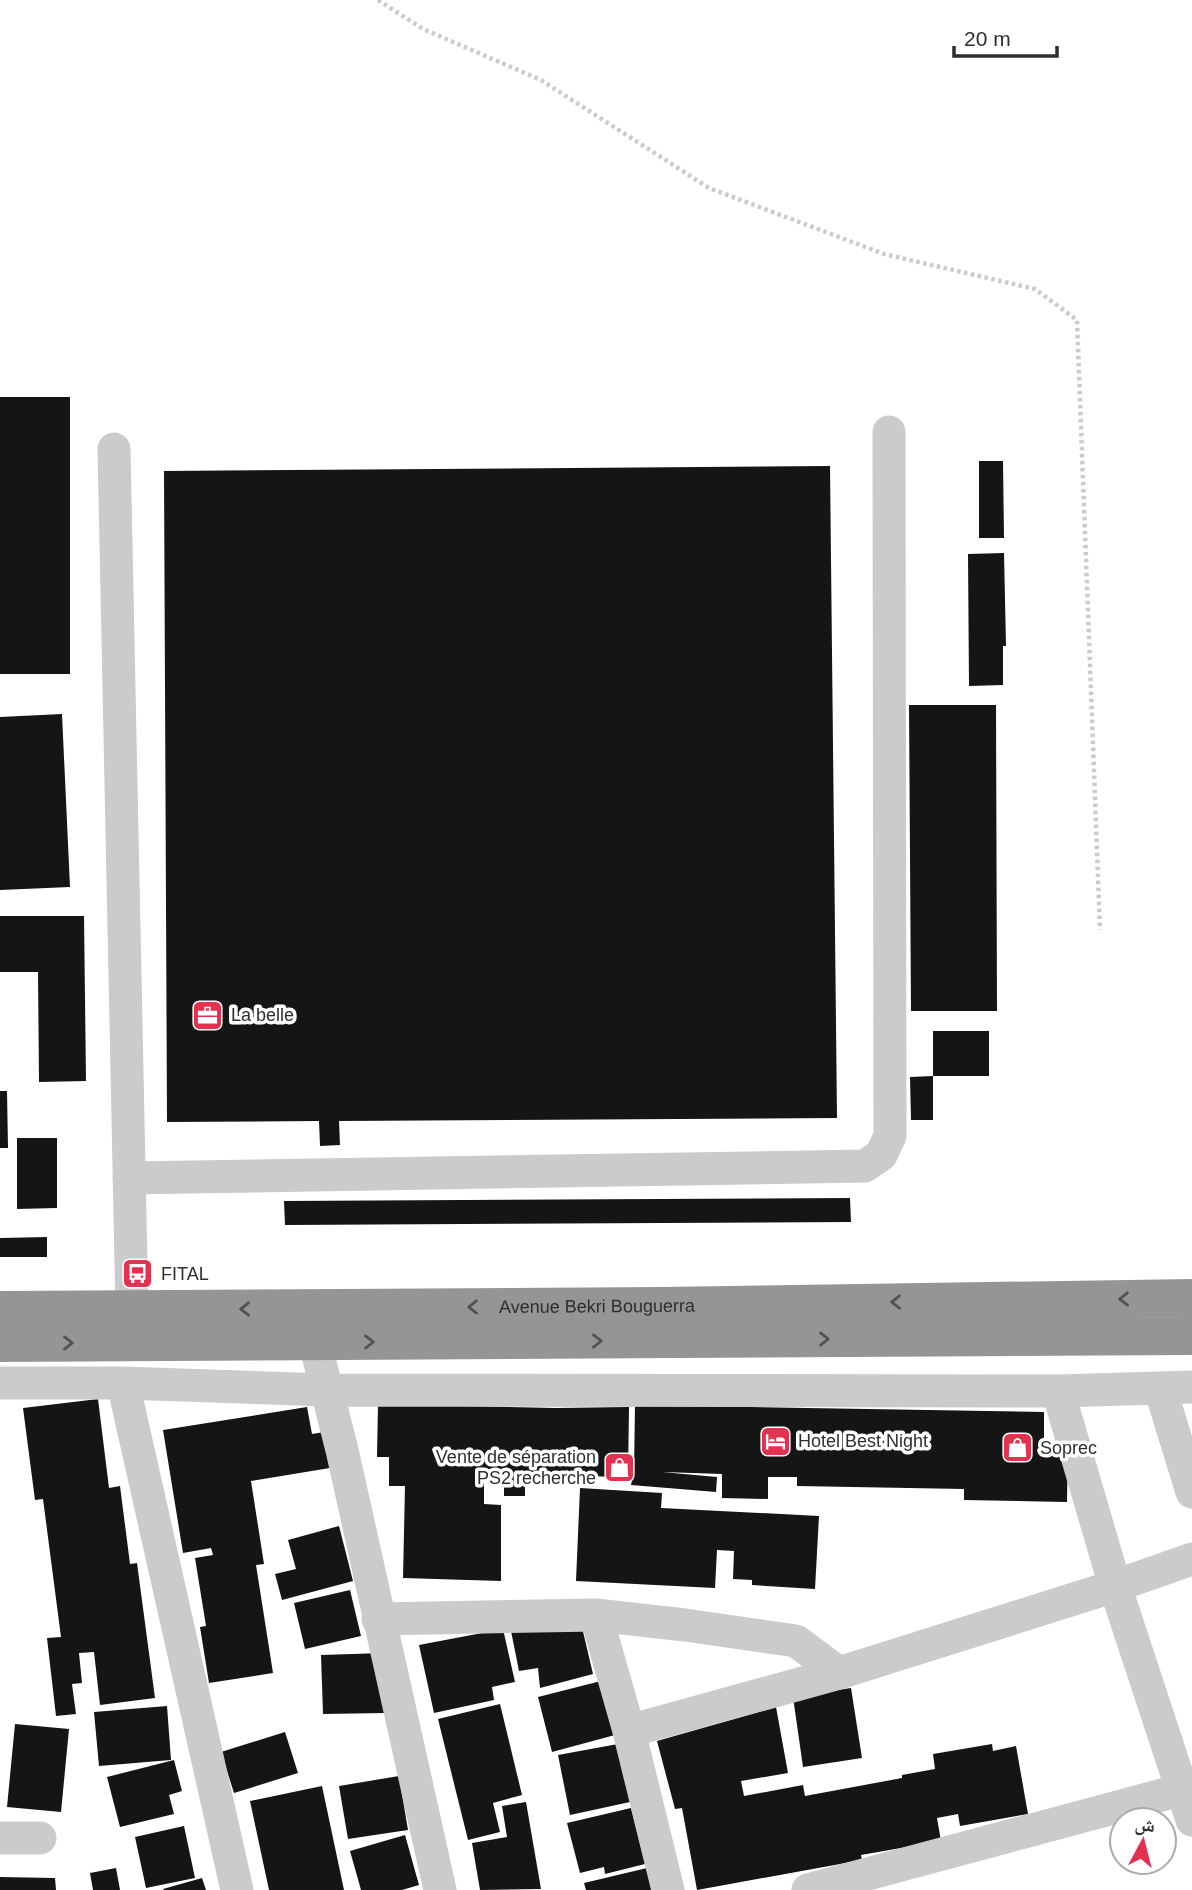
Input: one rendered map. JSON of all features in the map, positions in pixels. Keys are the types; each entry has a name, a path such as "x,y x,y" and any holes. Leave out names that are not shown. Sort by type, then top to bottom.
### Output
{"highway":[{"name":"Avenue Bekri Bouguerra","path":"0,1310 132,1311 1192,1298"},
{"name":"Avenue Bekri Bouguerra","path":"0,1343 1192,1336"}],"street":[{"path":"129,1178 865,1167 881,1155 890,1136 889,432"},
{"path":"114,449 132,1311"},
{"path":"315,1343 342,1450 440,1890"},
{"path":"0,1383 123,1383 326,1390 1058,1391 1176,1387 1192,1492"},
{"path":"123,1383 237,1890"},
{"path":"808,1890 1188,1799 1115,1586 1058,1391"},
{"path":"629,1731 839,1673 1192,1559"},
{"path":"378,1619 596,1615 685,1625 796,1641 839,1673"},
{"path":"596,1615 629,1731 668,1890"},
{"path":"0,1838 40,1838"}],"path":[{"path":"379,0 423,29 541,80 709,188 884,254 1035,289 1077,320 1100,930"}],"building":[{"path":"0,397 70,397 70,674 0,674"},
{"path":"979,461 1003,461 1004,538 979,538"},
{"path":"830,466 837,1118 339,1121 340,1145 320,1146 319,1121 167,1122 164,471"},
{"path":"1004,553 1006,646 1003,646 1003,685 969,686 968,554"},
{"path":"909,705 996,705 997,1011 911,1011"},
{"path":"62,714 70,887 0,890 0,717"},
{"path":"0,916 84,916 86,1081 39,1082 38,972 0,972"},
{"path":"933,1031 989,1031 989,1076 933,1076"},
{"path":"933,1076 933,1120 911,1120 910,1077"},
{"path":"0,1091 7,1091 8,1148 0,1148"},
{"path":"17,1138 57,1138 57,1208 17,1209"},
{"path":"850,1198 851,1222 285,1225 284,1201"},
{"path":"47,1237 47,1257 0,1257 0,1238"},
{"path":"98,1399 109,1488 120,1486 130,1564 137,1563 155,1698 100,1705 94,1652 79,1653 82,1683 72,1684 76,1714 56,1716 47,1638 61,1637 43,1499 35,1500 23,1408"},
{"path":"378,1404 629,1407 628,1477 525,1475 525,1496 504,1496 504,1476 518,1475 484,1474 484,1504 501,1505 501,1581 403,1578 405,1486 389,1486 389,1457 377,1457"},
{"path":"635,1405 1044,1412 1044,1442 1068,1442 1067,1502 964,1500 964,1489 797,1486 797,1477 768,1477 768,1499 722,1498 722,1474 662,1472 717,1477 716,1492 631,1485 634,1471"},
{"path":"307,1407 312,1434 330,1431 336,1467 251,1481 264,1564 256,1565 273,1673 209,1683 200,1627 206,1626 195,1558 213,1555 211,1548 183,1553 163,1430"},
{"path":"580,1488 662,1493 661,1508 819,1516 815,1589 752,1585 752,1580 733,1579 734,1551 717,1550 715,1588 576,1581"},
{"path":"339,1526 353,1581 282,1600 275,1574 296,1569 288,1540"},
{"path":"350,1590 361,1636 305,1649 294,1603"},
{"path":"581,1623 593,1674 540,1688 538,1668 519,1671 511,1631"},
{"path":"503,1629 515,1682 492,1687 494,1700 434,1713 419,1645"},
{"path":"383,1653 385,1713 323,1714 321,1655"},
{"path":"601,1681 615,1735 552,1752 538,1697"},
{"path":"851,1688 862,1758 803,1767 793,1697"},
{"path":"500,1704 522,1795 493,1803 500,1832 468,1840 438,1719"},
{"path":"167,1706 171,1760 99,1766 94,1712"},
{"path":"776,1707 788,1773 741,1781 744,1796 803,1785 805,1796 902,1778 902,1775 935,1769 933,1754 992,1744 993,1751 1016,1746 1028,1814 960,1826 958,1814 937,1818 941,1841 861,1855 862,1860 697,1890 682,1808 675,1809 657,1741"},
{"path":"15,1724 69,1729 61,1812 7,1807"},
{"path":"285,1732 298,1773 234,1793 221,1752"},
{"path":"618,1744 630,1802 570,1815 558,1755"},
{"path":"174,1760 182,1791 169,1795 174,1814 120,1827 107,1777"},
{"path":"399,1776 408,1830 348,1839 339,1786"},
{"path":"322,1786 344,1890 269,1890 250,1801"},
{"path":"526,1802 541,1889 480,1890 472,1843 507,1837 502,1806"},
{"path":"631,1808 645,1864 605,1874 604,1867 580,1873 567,1823"},
{"path":"184,1826 195,1878 146,1888 135,1837"},
{"path":"405,1835 419,1885 402,1890 361,1890 350,1851"},
{"path":"116,1868 120,1890 93,1890 90,1873"},
{"path":"647,1868 653,1890 586,1890 584,1883"},
{"path":"0,1877 55,1878 56,1890 0,1890"},
{"path":"202,1878 206,1890 163,1889"}],"place":[{"name":"La belle","path":"208,1015"},
{"name":"FITAL","path":"138,1274"},
{"name":"Hotel Best Night","path":"775,1441"},
{"name":"Soprec","path":"1017,1448"},
{"name":"Vente de séparation PS2 recherche","path":"619,1467"}]}
